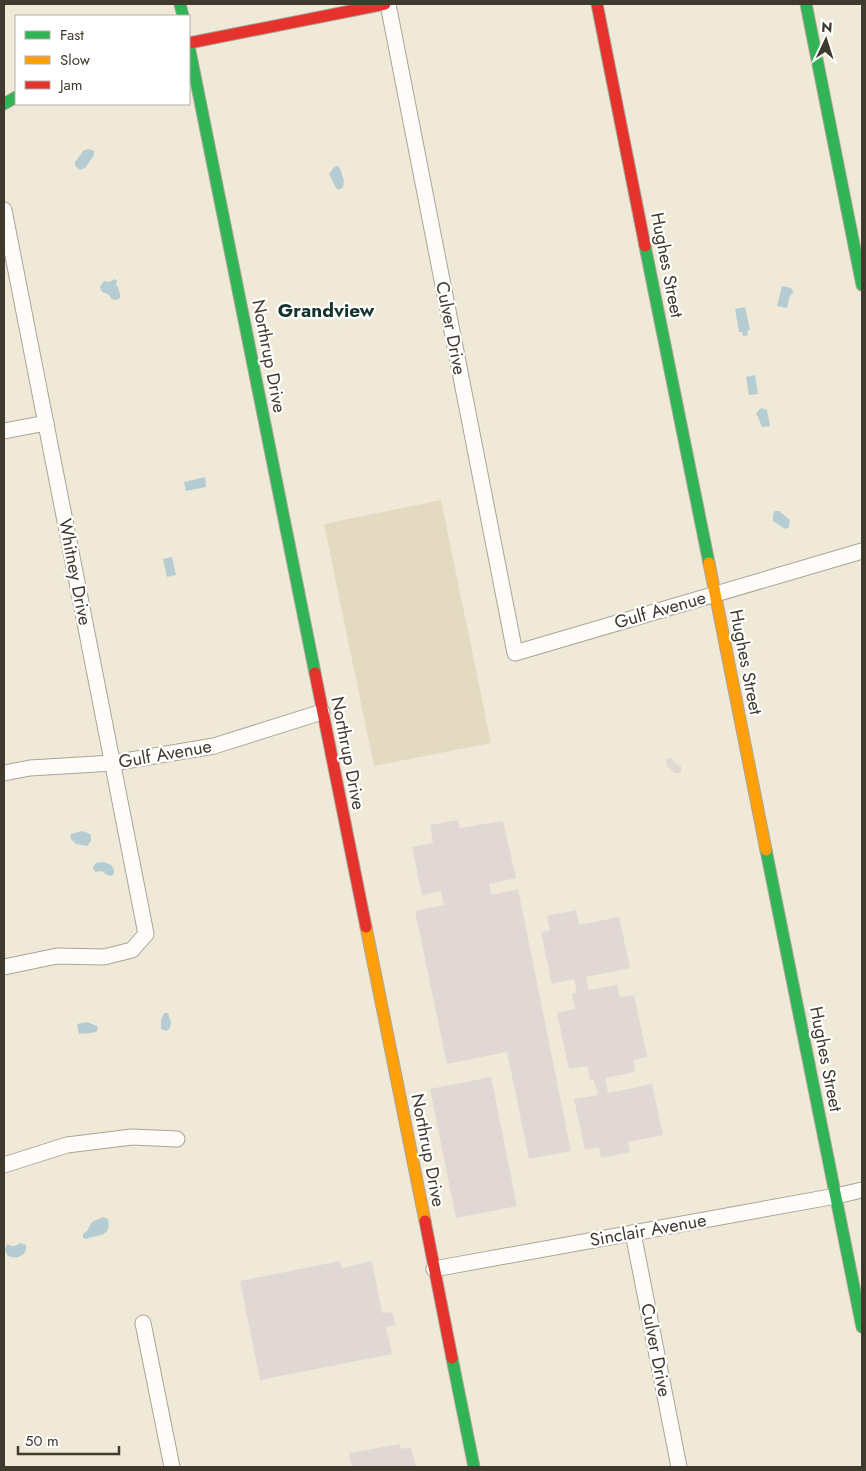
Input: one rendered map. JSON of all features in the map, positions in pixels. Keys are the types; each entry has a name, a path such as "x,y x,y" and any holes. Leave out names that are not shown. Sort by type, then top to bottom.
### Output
{"street":[{"path":"190,45 386,4"},
{"name":"Culver Drive","path":"386,4 515,652"},
{"name":"Hughes Street","path":"597,4 862,1327"},
{"path":"806,4 862,285"},
{"name":"Northrup Drive","path":"190,50 474,1467"},
{"path":"4,104 15,98"},
{"name":"Whitney Drive","path":"4,210 6,235 46,422 146,934 132,950 104,957 57,956 4,967"},
{"path":"4,431 46,422"},
{"name":"Gulf Avenue","path":"515,652 862,550"},
{"name":"Gulf Avenue","path":"4,773 30,768 113,763 214,746 322,712"},
{"path":"4,1165 67,1145 132,1137 177,1139"},
{"name":"Sinclair Avenue","path":"434,1269 862,1190"},
{"name":"Culver Drive","path":"633,1233 679,1467"},
{"path":"143,1323 172,1467"}],"shaded area":[{"path":"441,500 491,743 374,766 324,524"}],"water":[{"path":"90,149 94,151 94,155 85,168 80,170 75,166 75,162 84,150"},
{"path":"338,166 344,181 343,187 339,190 329,174 334,167"},
{"path":"115,279 120,294 120,298 116,300 102,292 100,287 104,281 109,282"},
{"path":"782,286 791,288 794,293 790,295 787,308 777,306"},
{"path":"745,307 750,330 747,331 748,335 743,336 742,332 739,332 735,309"},
{"path":"755,375 758,394 749,395 746,377"},
{"path":"761,408 767,410 770,426 762,427 756,413"},
{"path":"205,477 206,487 186,491 184,482"},
{"path":"775,511 779,511 790,520 789,527 785,529 773,521"},
{"path":"172,557 176,575 167,577 163,559"},
{"path":"82,831 91,835 91,841 87,846 76,844 70,838 71,834"},
{"path":"104,862 111,865 114,869 112,876 102,871 96,872 93,869 96,863"},
{"path":"164,1013 168,1013 171,1022 170,1028 166,1031 161,1029 161,1020"},
{"path":"87,1022 97,1026 97,1031 79,1034 77,1024"},
{"path":"103,1217 108,1219 107,1231 87,1239 83,1238 83,1234 92,1222"},
{"path":"20,1243 26,1245 24,1254 18,1257 8,1256 5,1250 7,1244 14,1246"}],"building":[{"path":"671,758 681,766 680,773 675,773 667,766 667,759"},
{"path":"458,820 460,828 503,821 516,878 489,884 492,895 518,889 571,1151 529,1159 507,1052 447,1064 415,911 444,905 441,891 422,895 412,847 433,843 430,825"},
{"path":"576,910 579,925 619,917 630,968 586,977 589,990 617,985 620,997 634,995 647,1057 633,1060 635,1072 605,1078 608,1093 652,1084 663,1135 628,1142 630,1152 601,1158 599,1147 585,1150 574,1099 598,1095 594,1080 590,1080 587,1066 569,1069 557,1013 575,1009 572,994 577,993 574,979 552,984 541,932 550,930 547,916"},
{"path":"491,1077 517,1206 456,1218 430,1089"},
{"path":"340,1261 342,1268 372,1261 382,1313 392,1312 396,1325 386,1327 392,1354 260,1380 240,1281"},
{"path":"400,1444 401,1449 411,1447 416,1467 352,1467 349,1453"}],"traffic: fast":[{"path":"180,4 183,15"},
{"path":"806,4 862,285"},
{"path":"190,51 315,673"},
{"path":"4,104 15,98"},
{"path":"645,246 709,563"},
{"path":"766,850 862,1327"},
{"path":"452,1358 474,1467"}],"traffic: slow":[{"path":"709,563 766,850"},
{"path":"366,927 425,1221"}],"traffic: jam":[{"path":"190,43 385,4"},
{"path":"597,4 645,246"},
{"path":"315,673 366,927"},
{"path":"425,1221 452,1358"}],"district":[{"name":"Grandview","path":"326,310"}]}
